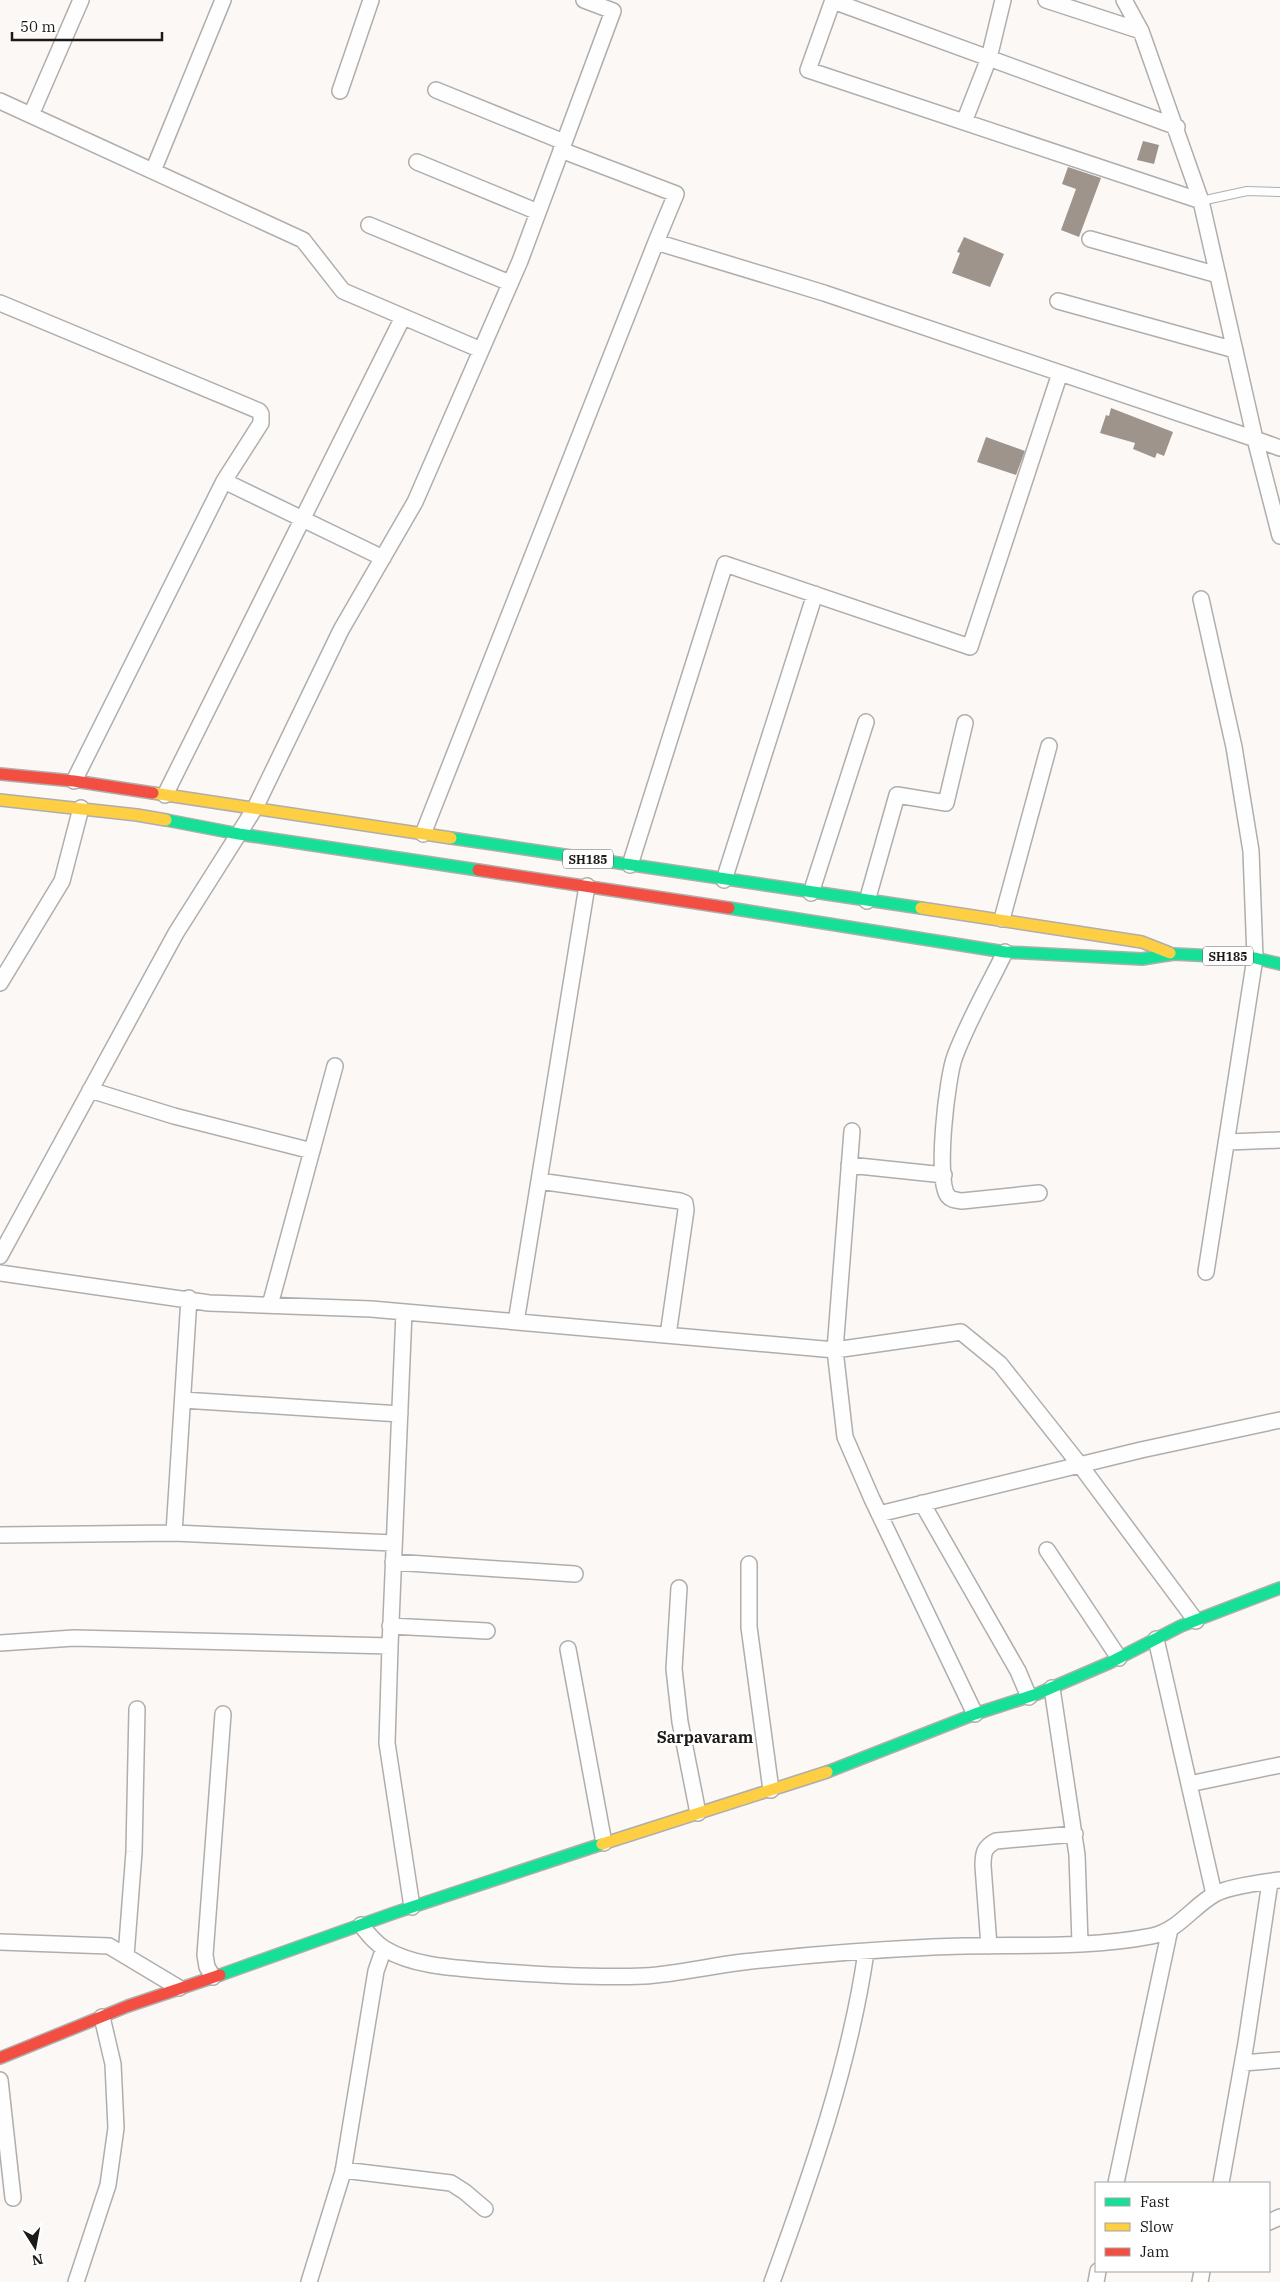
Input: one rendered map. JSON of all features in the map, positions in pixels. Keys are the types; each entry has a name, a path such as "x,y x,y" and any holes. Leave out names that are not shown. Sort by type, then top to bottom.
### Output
{"main road":[{"name":"SH185","path":"0,774 74,781 811,893 1002,919 1142,942 1174,954"},
{"name":"SH185","path":"0,800 137,815 239,834 588,886 1005,952 1142,959 1174,954 1255,958 1280,964"},
{"path":"0,2058 179,1988 412,1907 604,1843 823,1774 975,1714 1052,1688 1196,1620 1280,1588"}],"street":[{"path":"31,115 81,0"},
{"path":"153,171 223,0"},
{"path":"340,91 371,0"},
{"path":"2,1251 176,933 255,808 341,630 415,502 510,283 615,6 584,0"},
{"path":"1177,127 833,0 808,70 1202,201"},
{"path":"964,122 989,58 1003,0"},
{"path":"1046,0 1141,31"},
{"path":"1124,0 1141,31 1202,201 1255,439 1280,536"},
{"path":"423,834 676,194 436,90"},
{"path":"0,101 303,240 343,291 481,350"},
{"path":"417,162 538,212"},
{"path":"369,225 510,283"},
{"path":"1090,239 1218,276"},
{"path":"656,242 824,293 1280,448"},
{"path":"1058,301 1235,350"},
{"path":"0,303 259,411 262,414 261,423 224,481 74,781"},
{"path":"165,795 403,317"},
{"path":"630,866 725,564 970,647 1060,373"},
{"path":"224,481 383,558"},
{"path":"724,880 815,594"},
{"path":"1201,599 1234,747 1251,851 1255,958 1228,1142 1206,1272"},
{"path":"811,893 866,722"},
{"path":"867,901 897,795 946,803 965,723"},
{"path":"1002,919 1049,746"},
{"path":"0,983 62,881 81,808"},
{"path":"516,1322 588,886"},
{"path":"1005,952 954,1057 946,1088 942,1148 944,1189 953,1200 962,1201 1039,1193"},
{"path":"270,1305 334,1066"},
{"path":"90,1090 174,1116 312,1151"},
{"path":"852,1131 835,1350 844,1437 878,1514 975,1714"},
{"path":"1228,1142 1280,1140"},
{"path":"849,1164 944,1175"},
{"path":"539,1181 685,1203 686,1210 668,1336"},
{"path":"0,1273 189,1298 210,1303 404,1312 835,1350 961,1332 1000,1364 1080,1464 1196,1620"},
{"path":"174,1533 189,1298"},
{"path":"404,1312 390,1626 387,1743 412,1907"},
{"path":"183,1400 400,1414"},
{"path":"878,1514 1080,1464 1280,1420"},
{"path":"922,1503 1018,1670 1029,1697"},
{"path":"0,1535 174,1533 394,1543"},
{"path":"1047,1550 1119,1658"},
{"path":"393,1562 575,1574"},
{"path":"749,1564 749,1626 771,1790"},
{"path":"679,1588 674,1669 680,1722 698,1813"},
{"path":"390,1626 487,1631"},
{"path":"0,1643 74,1638 390,1646"},
{"path":"1156,1639 1214,1894"},
{"path":"568,1648 604,1843"},
{"path":"1052,1688 1077,1855 1080,1943"},
{"path":"126,1956 134,1852 137,1709"},
{"path":"212,1977 207,1967 205,1955 222,1714"},
{"path":"1189,1784 1280,1764"},
{"path":"989,1946 983,1866 983,1855 987,1846 996,1841 1074,1834"},
{"path":"361,1925 371,1938 384,1948 408,1958 456,1968 589,1976 644,1976 690,1972 741,1963 933,1946 1080,1943 1148,1937 1170,1929 1214,1894 1275,1881 1221,2182"},
{"path":"1116,2182 1170,1929"},
{"path":"0,1942 108,1946 179,1988"},
{"path":"309,2282 343,2170 376,1971 384,1948"},
{"path":"772,2282 796,2217 834,2096 859,1998 866,1952"},
{"path":"76,2282 108,2185 116,2128 113,2064 102,2017"},
{"path":"1243,2063 1280,2060"},
{"path":"0,2080 12,2198"},
{"path":"343,2170 451,2183 465,2192 484,2209"}],"lane":[{"path":"1202,201 1247,191 1280,192"}],"building":[{"path":"1143,141 1159,145 1154,164 1137,160"},
{"path":"1068,167 1101,178 1079,237 1061,230 1076,189 1062,184"},
{"path":"964,237 1004,254 990,287 952,273 960,253 957,252"},
{"path":"1111,408 1173,432 1164,456 1157,453 1155,458 1133,449 1135,443 1100,433 1106,415 1109,416"},
{"path":"986,437 1025,451 1016,475 977,462"}],"traffic: fast":[{"path":"166,820 239,834 478,870"},
{"path":"451,838 921,908"},
{"path":"729,908 1005,952 1142,959 1174,954 1255,958 1280,964"},
{"path":"827,1772 975,1714 1037,1694 1109,1663 1181,1626 1280,1588"},
{"path":"220,1975 394,1913 602,1844"}],"traffic: slow":[{"path":"153,793 451,838"},
{"path":"0,800 166,820"},
{"path":"921,908 1142,942 1170,953"},
{"path":"602,1844 827,1772"}],"traffic: jam":[{"path":"0,774 74,781 153,793"},
{"path":"478,870 729,908"},
{"path":"0,2058 128,2006 220,1975"}],"district":[{"name":"Sarpavaram","path":"705,1737"}]}
